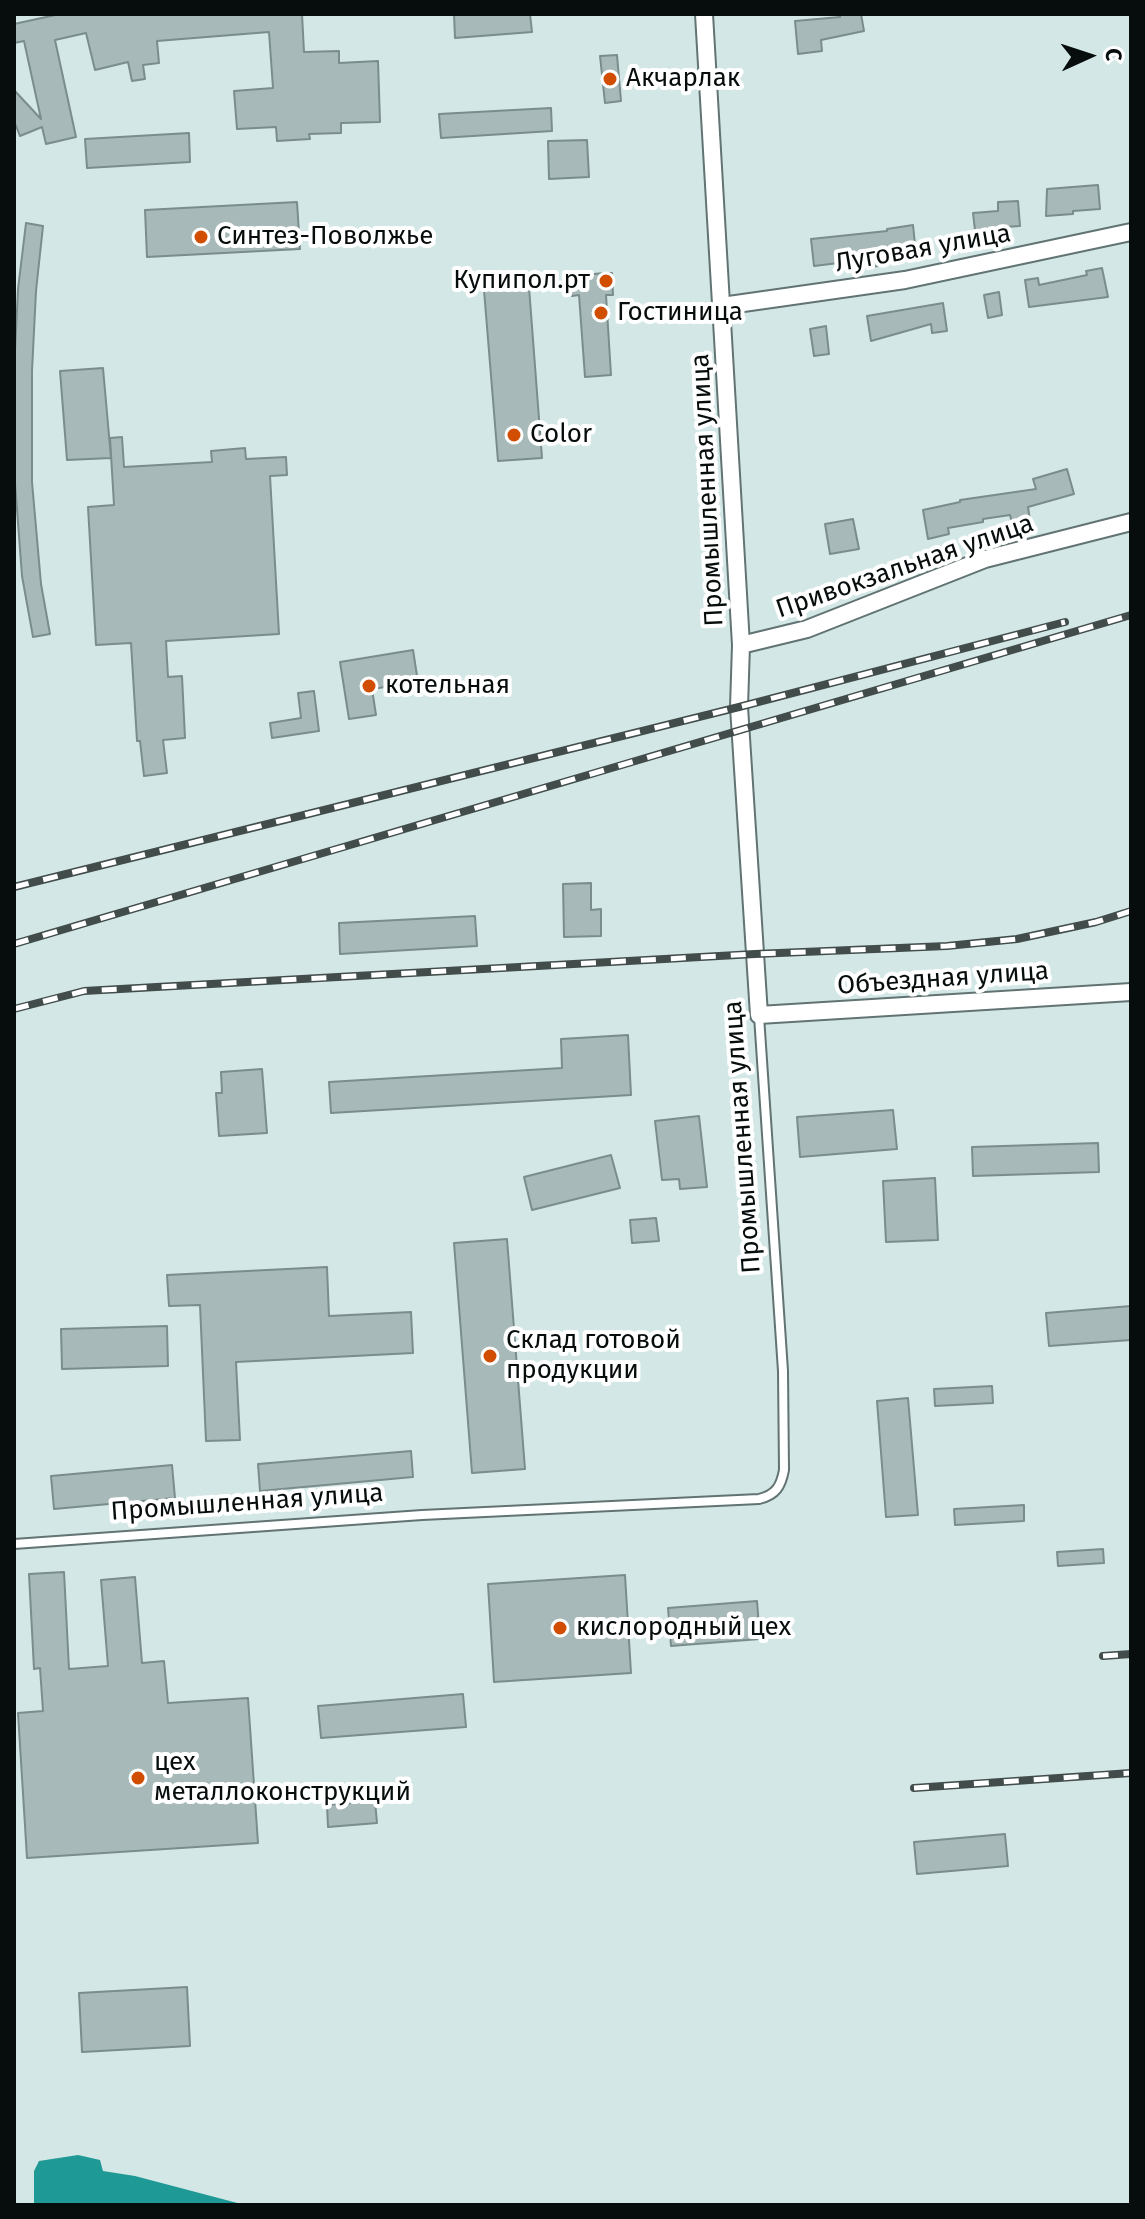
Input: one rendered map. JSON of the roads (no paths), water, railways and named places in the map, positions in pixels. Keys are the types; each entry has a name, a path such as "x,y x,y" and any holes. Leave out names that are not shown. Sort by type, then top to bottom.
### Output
{"street":[{"name":"Промышленная улица","path":"704,14 741,645 739,707 759,1015"},
{"name":"Луговая улица","path":"722,306 905,280 1131,232"},
{"name":"Привокзальная улица","path":"741,645 807,629 985,559 1131,522"},
{"name":"Объездная улица","path":"759,1015 1131,992"}],"lane":[{"name":"Промышленная улица","path":"14,1544 422,1515 759,1499 774,1493 784,1470 783,1371 759,1015"}],"water":[{"path":"78,2155 100,2160 103,2171 135,2176 245,2205 34,2205 34,2171 39,2161"}],"railway":[{"path":"14,944 1131,615"},
{"path":"14,887 739,707 1065,622"},
{"path":"14,1009 84,991 947,946 1017,939 1131,911"},
{"path":"1103,1656 1131,1654"},
{"path":"914,1788 1131,1773"}],"place":[{"name":"Акчарлак","path":"610,79"},
{"name":"Синтез-Поволжье","path":"201,237"},
{"name":"Купипол.рт","path":"606,281"},
{"name":"Гостиница","path":"601,313"},
{"name":"Color","path":"514,435"},
{"name":"котельная","path":"369,686"},
{"name":"Склад готовой продукции","path":"490,1356"},
{"name":"кислородный цех","path":"560,1628"},
{"name":"цех металлоконструкций","path":"138,1778"}]}
